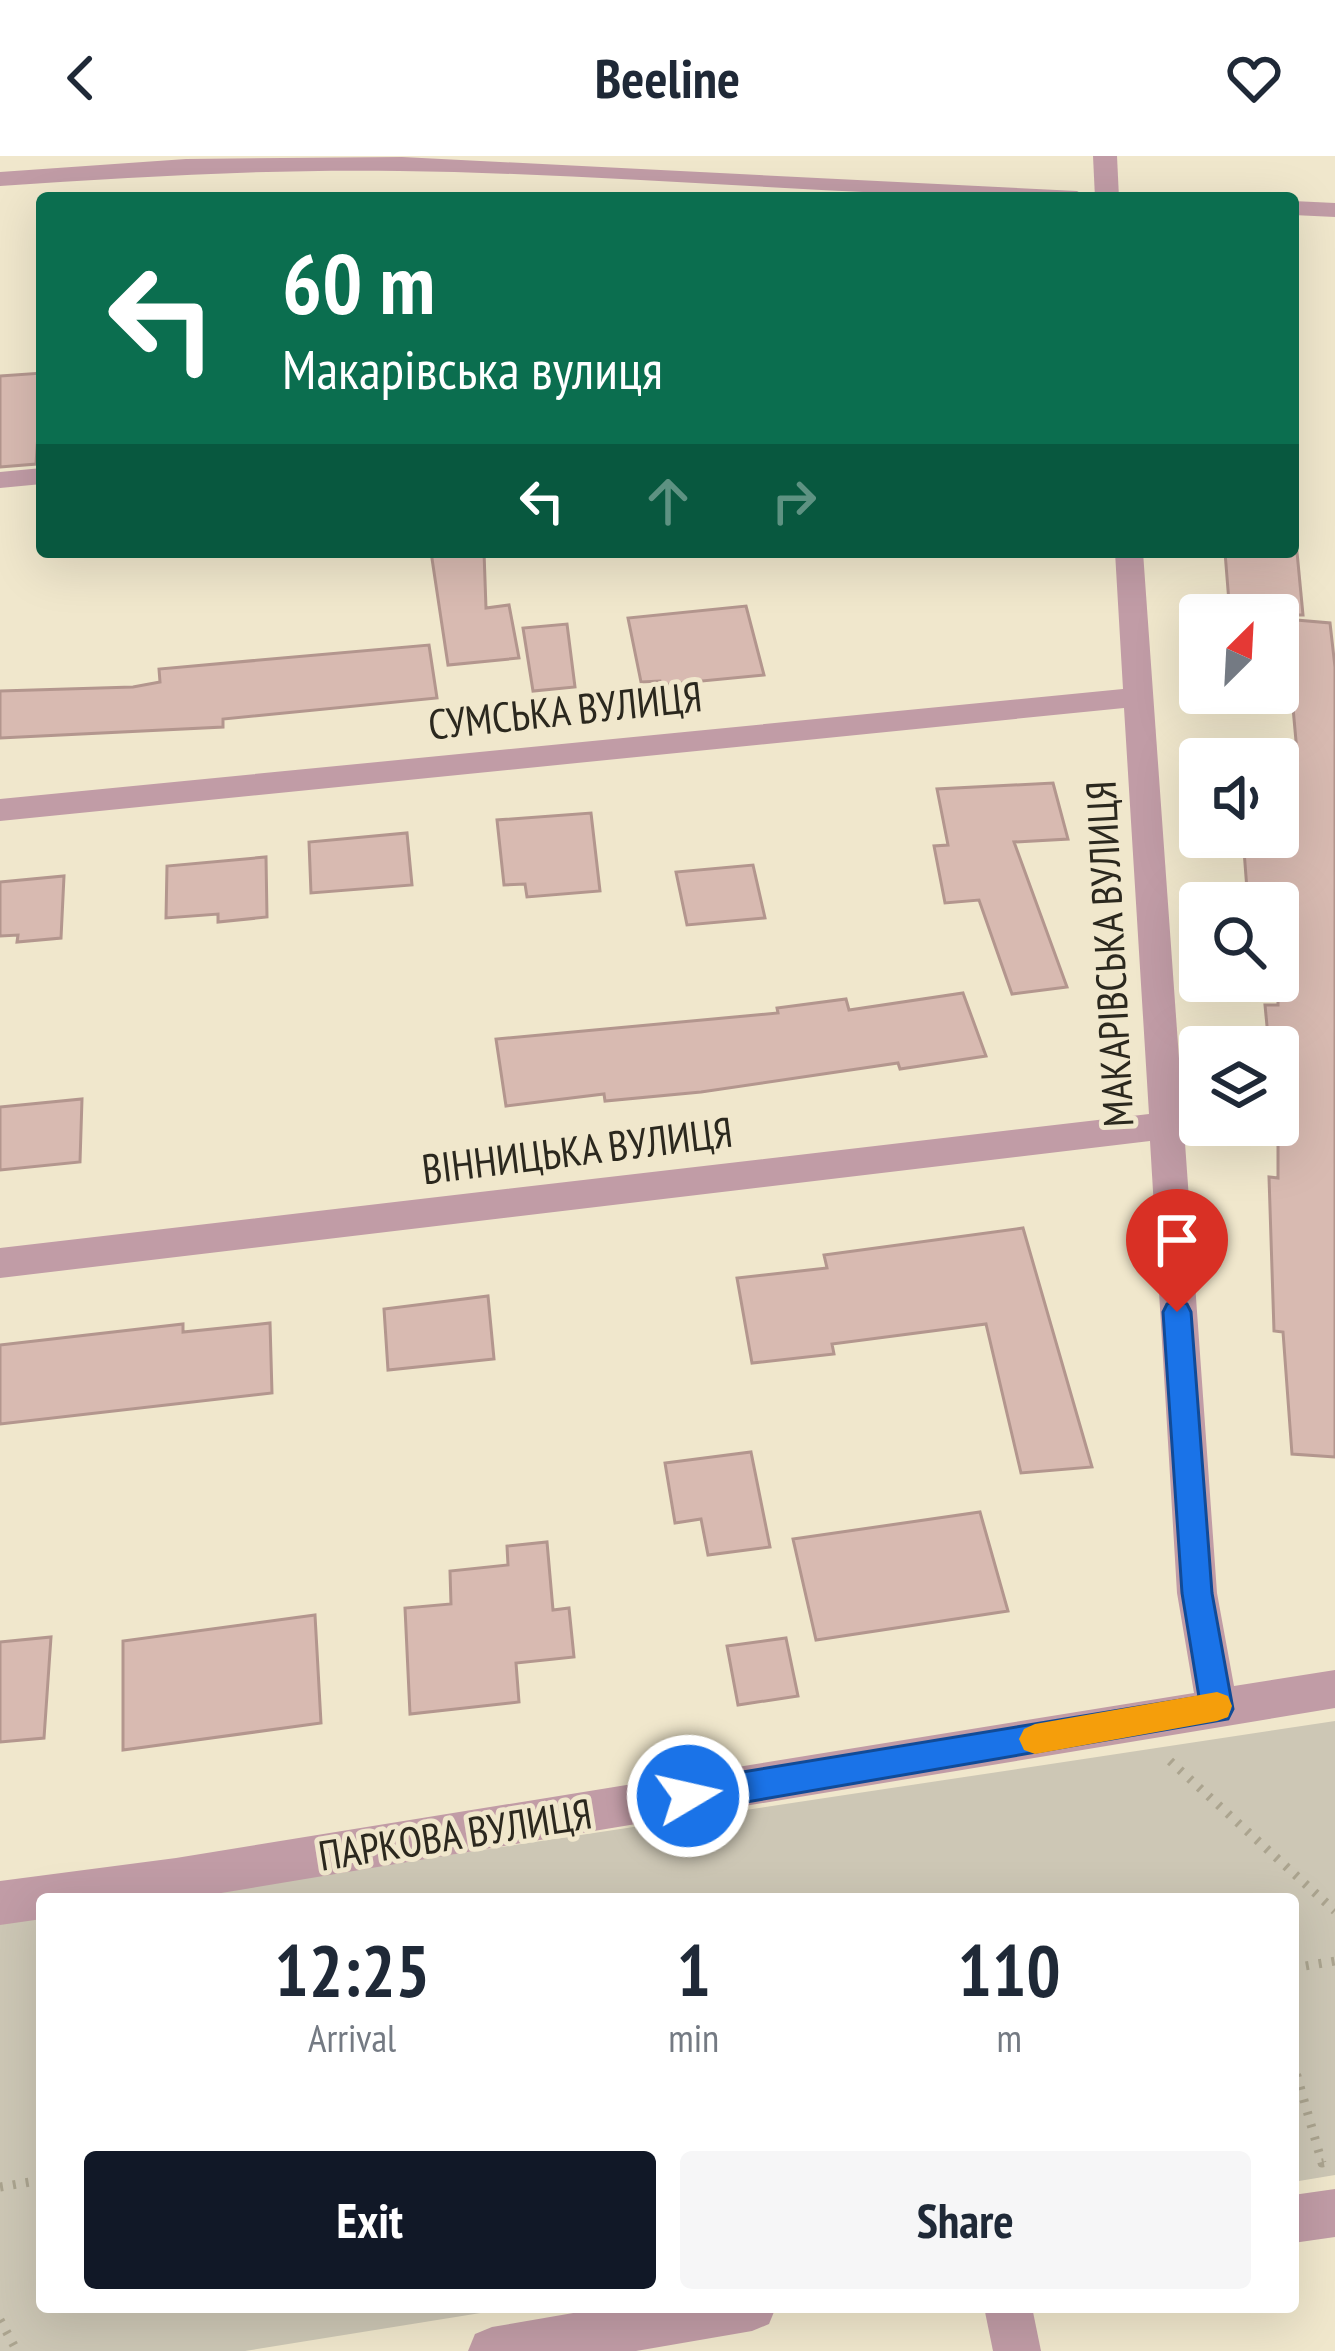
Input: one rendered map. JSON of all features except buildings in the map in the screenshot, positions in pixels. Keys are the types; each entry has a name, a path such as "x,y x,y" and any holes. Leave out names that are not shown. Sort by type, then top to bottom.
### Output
{"street":[{"path":"841,186 842,156"},
{"path":"1105,156 1107,192"},
{"path":"0,179 206,166 379,164 959,192"},
{"path":"1299,208 1335,210"},
{"path":"0,480 36,477"},
{"name":"МАКАРІВСЬКА ВУЛИЦЯ","path":"1129,558 1197,1593 1217,1709"},
{"name":"СУМСЬКА ВУЛИЦЯ","path":"0,810 1139,697"},
{"name":"ВІННИЦЬКА ВУЛИЦЯ","path":"0,1263 1164,1126"},
{"name":"ПАРКОВА ВУЛИЦЯ","path":"74,1893 1335,1689"},
{"name":"ПАРКОВА ВУЛИЦЯ","path":"0,1903 36,1898"},
{"path":"1299,2218 1335,2213"},
{"path":"493,2351 717,2313"},
{"path":"1009,2313 1017,2351"}],"path":[{"path":"1160,1752 1335,1911"},
{"path":"1299,1967 1335,1960"},
{"path":"1299,2083 1322,2162"},
{"path":"0,2187 36,2181"},
{"path":"0,2320 17,2351"}],"shaded area":[{"path":"1335,1721 1335,2175 1299,2181 1299,1893 197,1893"},
{"path":"36,1917 36,2313 480,2313 245,2351 0,2351 0,1923"}],"slow traffic":[{"path":"1035,1739 1217,1706"}],"route":[{"path":"688,1796 1217,1709 1197,1593 1177,1312"}]}
